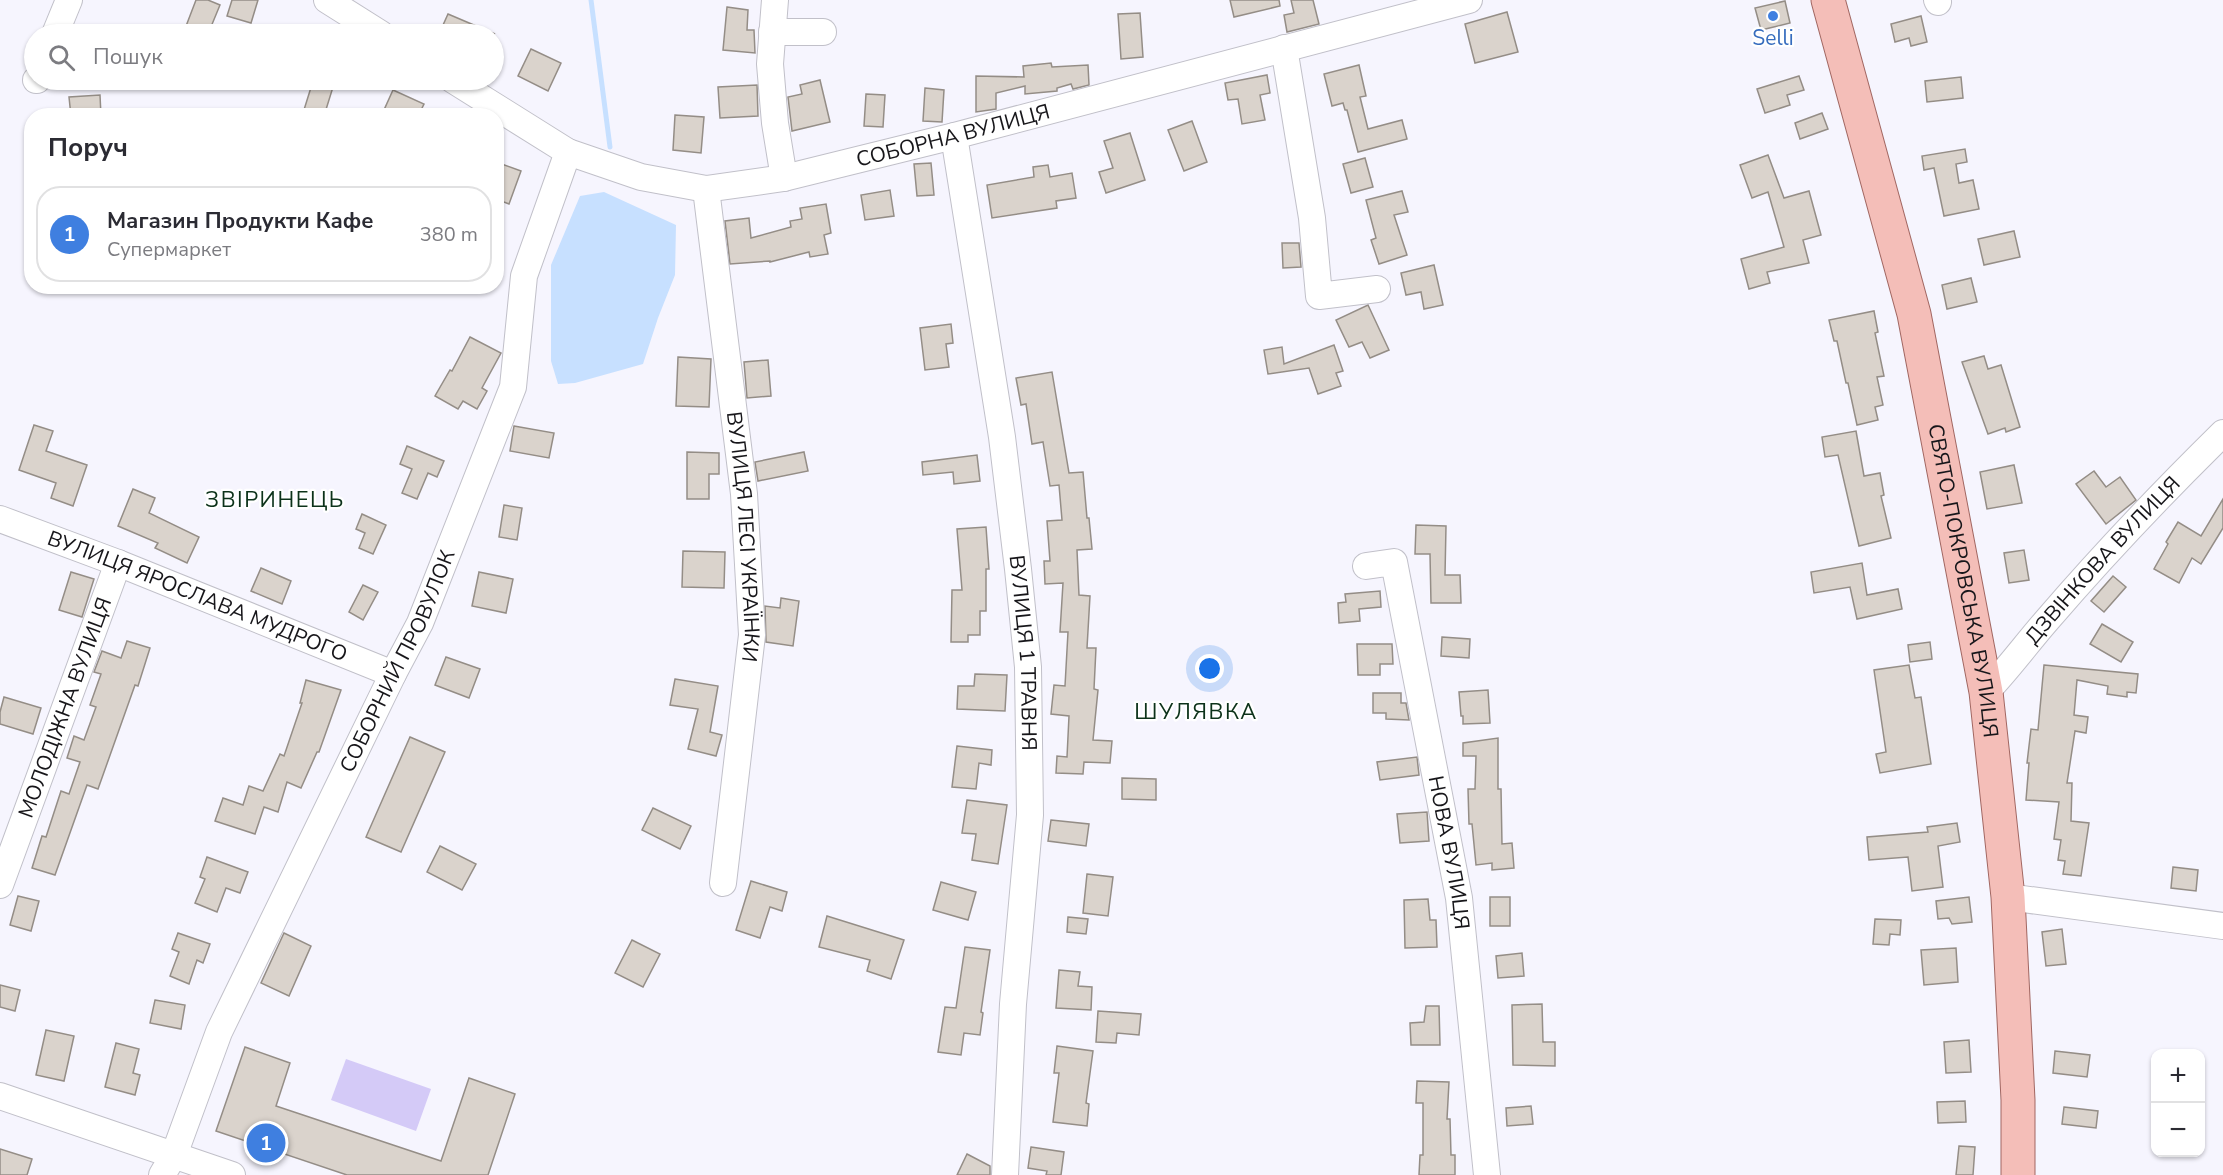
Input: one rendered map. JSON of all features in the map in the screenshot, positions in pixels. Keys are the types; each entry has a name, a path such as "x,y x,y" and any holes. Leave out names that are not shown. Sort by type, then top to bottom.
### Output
{"main road":[{"name":"СВЯТО-ПОКРОВСЬКА ВУЛИЦЯ","path":"1828,0 1914,314 1986,692 2008,897 2018,1100 2018,1175"}],"street":[{"path":"59,24 69,0"},
{"path":"327,0 365,24"},
{"path":"775,0 770,64 784,178"},
{"name":"СОБОРНА ВУЛИЦЯ","path":"504,112 568,152 641,177 706,189 784,178 954,136 1469,0"},
{"path":"772,32 823,32"},
{"path":"1284,48 1312,218 1318,296 1377,289"},
{"name":"СОБОРНА ВУЛИЦЯ","path":"469,90 498,108"},
{"name":"ВУЛИЦЯ 1 ТРАВНЯ","path":"954,136 1002,437 1028,668 1030,814 1013,1004 1005,1175"},
{"name":"СОБОРНИЙ ПРОВУЛОК","path":"168,1165 219,1032 420,622 513,387 524,276 568,152"},
{"name":"ВУЛИЦЯ ЛЕСІ УКРАЇНКИ","path":"706,189 744,494 752,635 723,883"},
{"name":"ДЗВІНКОВА ВУЛИЦЯ","path":"1986,692 2006,672 2046,620 2153,502 2223,433"},
{"name":"ВУЛИЦЯ ЯРОСЛАВА МУДРОГО","path":"0,519 118,563 393,674"},
{"name":"НОВА ВУЛИЦЯ","path":"1366,566 1394,562 1460,898 1487,1175"},
{"name":"МОЛОДІЖНА ВУЛИЦЯ","path":"0,885 118,563"},
{"path":"2008,897 2223,926"},
{"path":"0,1096 168,1165 232,1175"}],"shaded area":[{"path":"346,1059 431,1089 416,1131 331,1100"}],"water":[{"path":"604,192 676,225 675,275 643,364 575,383 558,384 551,361 551,265 580,196"}],"building":[{"path":"196,0 208,0 220,5 212,24 187,24"},
{"path":"232,0 258,0 251,23 227,16"},
{"path":"1230,0 1279,0 1280,6 1234,17"},
{"path":"1291,0 1313,0 1319,24 1287,32 1284,15 1294,13"},
{"name":"Selli","path":"1785,1 1790,23 1761,30 1755,8"},
{"path":"727,7 748,10 747,30 754,30 755,53 723,50"},
{"path":"1507,12 1518,52 1475,63 1465,24"},
{"path":"1140,13 1143,57 1121,59 1118,14"},
{"path":"448,14 472,24 444,24"},
{"path":"1921,16 1927,42 1911,46 1909,38 1895,42 1891,24"},
{"path":"531,49 561,63 548,91 518,76"},
{"path":"1051,63 1052,67 1088,65 1089,85 1073,89 1071,84 1057,88 1057,91 1025,94 1025,86 996,93 996,109 976,112 976,76 1024,77 1023,66"},
{"path":"1359,65 1366,96 1360,97 1368,129 1402,120 1407,139 1358,152 1347,110 1343,103 1332,106 1324,74"},
{"path":"1267,75 1270,93 1260,95 1265,120 1242,124 1238,99 1228,100 1225,83"},
{"path":"1799,76 1804,90 1787,95 1790,105 1765,113 1757,89"},
{"path":"1961,77 1963,98 1927,102 1925,81"},
{"path":"820,80 830,122 792,131 788,97 802,94 800,85"},
{"path":"757,85 758,116 720,118 718,87"},
{"path":"925,88 944,90 942,122 923,121"},
{"path":"310,90 332,90 326,108 305,108"},
{"path":"393,90 424,104 422,108 385,108"},
{"path":"866,94 885,95 883,127 864,126"},
{"path":"100,95 101,108 70,108 69,97"},
{"path":"1822,113 1828,129 1800,139 1795,123"},
{"path":"675,115 704,117 701,153 673,150"},
{"path":"1192,121 1207,162 1184,171 1168,130"},
{"path":"1130,133 1145,180 1106,193 1099,172 1113,168 1104,141"},
{"path":"1965,149 1967,162 1956,164 1959,183 1973,180 1979,209 1944,216 1934,168 1924,170 1922,156"},
{"path":"1768,155 1784,198 1809,191 1821,235 1803,240 1809,263 1767,272 1770,283 1749,289 1741,259 1784,247 1768,192 1752,198 1740,165"},
{"path":"1365,158 1373,187 1351,193 1343,164"},
{"path":"931,163 934,195 917,196 914,164"},
{"path":"504,165 521,171 509,204 504,202"},
{"path":"1048,165 1050,177 1072,173 1076,198 1056,201 1057,208 992,218 987,185 1034,177 1033,167"},
{"path":"890,190 894,216 865,220 861,195"},
{"path":"1402,191 1408,212 1394,215 1407,255 1379,264 1371,240 1376,238 1366,200"},
{"path":"826,204 831,233 824,235 828,254 810,257 809,252 770,262 730,264 725,221 749,218 751,238 791,227 790,221 802,219 800,208"},
{"path":"2014,231 2020,257 1984,265 1978,239"},
{"path":"1282,243 1299,243 1301,267 1283,268"},
{"path":"1434,265 1443,305 1424,309 1421,292 1406,295 1401,273"},
{"path":"1971,278 1977,302 1947,309 1942,285"},
{"path":"1368,305 1389,350 1370,358 1362,342 1349,347 1336,320"},
{"path":"1874,311 1878,332 1875,333 1884,376 1877,377 1883,405 1875,407 1878,420 1857,425 1837,341 1834,341 1829,320"},
{"path":"951,324 953,343 946,344 949,367 925,370 920,328"},
{"path":"470,337 501,353 482,388 487,391 477,409 463,401 458,409 435,396 450,370 452,371"},
{"path":"1334,345 1343,371 1336,373 1341,386 1318,394 1309,368 1268,374 1264,350 1282,347 1284,364"},
{"path":"1984,356 1988,369 2001,365 2020,427 2006,432 2005,428 1988,434 1962,362"},
{"path":"678,357 711,359 709,407 676,406"},
{"path":"768,360 771,396 747,398 744,362"},
{"path":"1052,372 1069,473 1083,472 1087,518 1089,518 1092,549 1077,550 1079,595 1090,596 1087,648 1096,648 1094,689 1098,690 1093,740 1112,741 1110,763 1084,762 1083,774 1056,773 1057,756 1067,757 1069,716 1051,714 1054,685 1065,686 1068,632 1060,632 1063,583 1045,584 1044,561 1050,561 1047,521 1062,520 1059,485 1050,486 1043,442 1032,444 1026,404 1021,405 1016,378"},
{"path":"34,425 53,431 46,451 87,465 73,506 51,498 56,483 19,470"},
{"path":"514,426 554,433 549,458 510,451"},
{"path":"1856,431 1864,476 1880,473 1884,495 1881,496 1891,538 1859,546 1838,455 1825,457 1822,437"},
{"path":"407,446 444,461 437,477 428,473 417,499 402,493 412,469 400,464"},
{"path":"687,452 719,453 719,474 709,474 709,499 687,499"},
{"path":"804,452 808,471 758,481 755,462"},
{"path":"977,455 980,481 954,484 953,472 923,475 922,462"},
{"path":"2014,465 2022,503 1987,509 1980,472"},
{"path":"2094,471 2106,487 2120,477 2136,500 2106,524 2076,484"},
{"path":"133,489 155,498 149,513 199,537 187,563 155,548 158,543 118,526"},
{"path":"2223,499 2223,528 2201,564 2192,558 2179,583 2154,569 2178,522 2201,536"},
{"path":"504,505 522,508 517,540 499,537"},
{"path":"362,514 386,525 373,554 359,548 365,533 356,529"},
{"path":"1416,525 1446,526 1445,575 1460,575 1461,603 1431,603 1430,554 1415,554"},
{"path":"986,527 989,569 986,569 986,611 980,611 980,635 968,635 968,642 951,642 952,590 962,590 957,529"},
{"path":"2024,550 2029,580 2009,583 2004,553"},
{"path":"683,551 725,552 724,588 682,587"},
{"path":"1862,563 1867,595 1898,589 1902,609 1857,619 1850,587 1814,593 1811,572"},
{"path":"261,568 291,581 282,604 251,591"},
{"path":"71,572 94,579 82,617 59,610"},
{"path":"479,572 513,579 506,613 472,606"},
{"path":"2113,576 2126,587 2104,612 2091,601"},
{"path":"363,585 378,592 363,620 349,612"},
{"path":"1380,591 1381,607 1359,609 1360,621 1339,623 1338,603 1346,602 1345,594"},
{"path":"781,598 799,601 793,646 766,642 765,606 780,608"},
{"path":"2102,624 2133,642 2121,662 2090,644"},
{"path":"1442,637 1470,639 1469,658 1441,656"},
{"path":"127,641 150,648 138,686 135,685 98,789 87,785 55,875 32,868 42,836 46,837 61,791 69,794 80,762 67,758 74,736 84,740 96,707 90,705 101,674 94,672 102,651 121,658"},
{"path":"1930,642 1932,659 1910,662 1908,645"},
{"path":"1357,644 1392,644 1393,664 1380,664 1380,675 1358,675"},
{"path":"446,657 480,669 469,698 435,685"},
{"path":"1909,665 1915,698 1921,697 1931,764 1880,773 1876,754 1886,752 1874,670"},
{"path":"2044,665 2138,674 2136,693 2127,692 2127,697 2107,694 2108,686 2077,680 2074,715 2088,717 2086,733 2075,731 2067,783 2072,783 2071,821 2089,823 2081,876 2063,874 2065,861 2058,860 2061,840 2054,839 2059,802 2026,800 2031,729 2038,730"},
{"path":"975,674 1007,675 1005,711 957,709 958,686 974,686"},
{"path":"675,679 718,686 710,732 722,735 716,756 688,749 698,709 670,705"},
{"path":"306,680 341,690 319,752 301,788 287,782 278,812 264,807 255,834 215,821 223,798 243,805 249,786 263,791 280,754 284,756 302,703 300,703"},
{"path":"1488,690 1490,723 1463,724 1459,692"},
{"path":"1373,693 1401,693 1401,703 1406,703 1409,720 1386,719 1386,713 1373,713"},
{"path":"4,697 41,708 33,734 0,724"},
{"path":"410,737 445,752 401,852 366,837"},
{"path":"1498,738 1498,789 1501,789 1502,844 1512,843 1514,868 1492,870 1492,863 1476,865 1472,824 1469,824 1468,789 1475,789 1476,756 1463,756 1463,743"},
{"path":"957,746 992,750 991,765 979,763 976,789 952,787"},
{"path":"1417,757 1419,775 1380,780 1377,762"},
{"path":"1122,778 1156,779 1156,800 1122,799"},
{"path":"967,800 1007,805 998,864 972,860 976,834 962,833"},
{"path":"653,808 691,826 680,849 642,830"},
{"path":"1427,812 1429,841 1400,843 1397,814"},
{"path":"1051,820 1089,824 1086,846 1048,841"},
{"path":"1957,823 1960,842 1938,846 1943,887 1912,891 1908,857 1869,860 1867,837 1928,832 1927,827"},
{"path":"440,846 476,864 462,890 427,872"},
{"path":"207,857 248,872 240,893 226,888 217,912 195,903 205,879 200,877"},
{"path":"2173,867 2198,870 2196,891 2171,888"},
{"path":"1087,874 1113,877 1108,916 1083,913"},
{"path":"751,881 787,892 782,911 770,907 760,938 736,930"},
{"path":"941,882 976,892 968,920 933,910"},
{"path":"18,896 39,901 31,931 10,925"},
{"path":"1490,897 1510,897 1510,926 1490,926"},
{"path":"1969,897 1972,922 1952,924 1949,918 1938,919 1936,901"},
{"path":"1428,899 1430,920 1436,920 1437,947 1405,948 1404,900"},
{"path":"827,916 904,940 891,979 867,971 870,960 819,947"},
{"path":"1068,917 1088,919 1086,934 1067,932"},
{"path":"1875,919 1901,920 1900,935 1890,934 1889,945 1873,944"},
{"path":"2062,929 2066,964 2046,966 2042,932"},
{"path":"178,933 210,944 203,963 197,960 189,984 170,976 179,952 172,949"},
{"path":"284,933 311,946 289,996 261,983"},
{"path":"632,940 660,954 643,987 615,973"},
{"path":"965,947 990,950 980,1035 964,1033 961,1055 938,1052 945,1007 956,1008"},
{"path":"1956,948 1958,982 1924,985 1921,950"},
{"path":"1522,953 1524,976 1498,978 1496,956"},
{"path":"1059,970 1080,972 1078,986 1092,987 1091,1010 1056,1008"},
{"path":"0,985 20,990 15,1011 0,1007"},
{"path":"155,1000 185,1005 181,1029 150,1023"},
{"path":"1542,1004 1543,1042 1555,1042 1555,1066 1513,1065 1512,1005"},
{"path":"1426,1006 1439,1006 1440,1045 1411,1045 1410,1023 1424,1022"},
{"path":"1098,1011 1141,1014 1139,1035 1117,1033 1116,1043 1096,1042"},
{"path":"46,1030 74,1036 64,1081 36,1075"},
{"path":"1969,1040 1971,1072 1946,1073 1944,1042"},
{"path":"116,1043 139,1049 133,1073 140,1075 135,1095 105,1087"},
{"path":"1057,1046 1093,1051 1086,1103 1089,1104 1087,1126 1053,1122 1059,1073 1054,1073"},
{"path":"245,1047 290,1063 276,1106 441,1161 469,1078 515,1094 488,1175 347,1175 216,1131"},
{"path":"2055,1051 2090,1055 2087,1077 2053,1073"},
{"path":"1417,1081 1449,1082 1447,1119 1450,1119 1451,1155 1455,1155 1455,1175 1419,1175 1420,1155 1423,1155 1423,1103 1416,1103"},
{"path":"1965,1101 1966,1122 1938,1123 1937,1102"},
{"path":"1531,1106 1533,1124 1507,1126 1506,1108"},
{"path":"2064,1107 2098,1111 2096,1128 2062,1124"},
{"path":"1959,1146 1975,1147 1973,1175 1956,1175"},
{"path":"1031,1147 1064,1152 1061,1175 1046,1175 1047,1171 1028,1168"},
{"path":"0,1149 32,1159 27,1175 0,1175"},
{"path":"967,1154 990,1166 990,1175 957,1175"}],"waterway":[{"path":"591,0 610,147"}],"place":[{"name":"Selli","path":"1773,16"},
{"name":"Магазин Продукти Кафе","path":"266,1143"}],"district":[{"name":"ЗВІРИНЕЦЬ","path":"275,499"},
{"name":"ШУЛЯВКА","path":"1196,711"}]}
